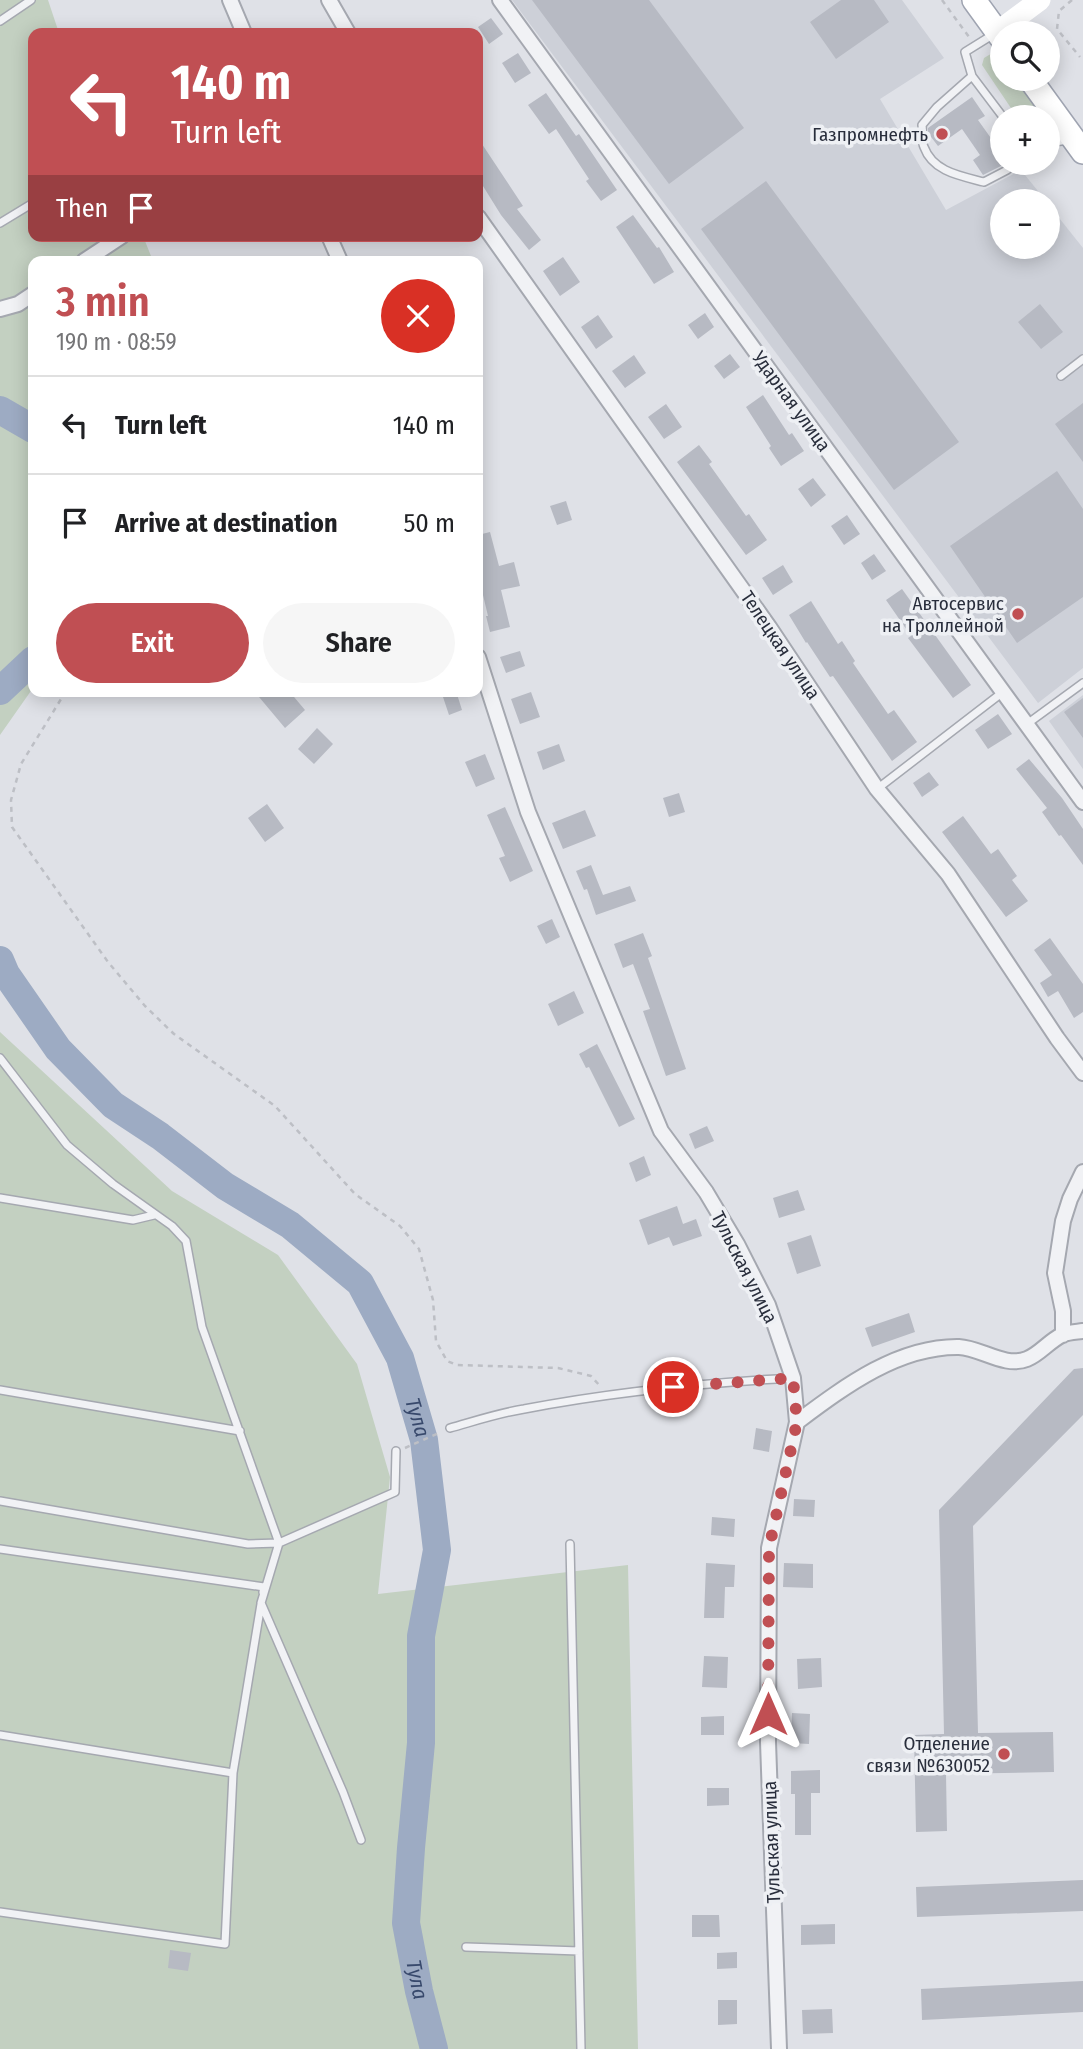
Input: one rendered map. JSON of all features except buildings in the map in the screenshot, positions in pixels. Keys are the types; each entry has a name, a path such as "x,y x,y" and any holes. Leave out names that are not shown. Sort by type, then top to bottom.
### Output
{"main road":[{"path":"974,0 990,22"},
{"path":"1039,91 1078,146"}],"street":[{"path":"230,0 242,28"},
{"path":"330,0 345,28"},
{"name":"Ударная улица","path":"500,0 1083,802"},
{"path":"1017,21 1040,0"},
{"name":"Телецкая улица","path":"483,224 769,627 877,789 948,874 1083,1073"},
{"path":"91,256 112,242"},
{"path":"0,309 18,304 28,297"},
{"name":"Тульская улица","path":"483,672 528,812 661,1131 706,1192 737,1244 768,1305 793,1378 797,1422 769,1548 768,1742 779,2049"},
{"path":"1063,1335 1063,1311 1055,1273 1063,1221 1083,1171"},
{"path":"797,1422 837,1392 912,1354 936,1348 963,1347 1000,1359 1026,1360 1063,1335 1083,1331"}],"lane":[{"path":"0,21 31,0"},
{"path":"990,40 965,52 972,76 994,105"},
{"path":"972,76 937,107 922,125 924,147 938,166 957,175 984,182 997,175"},
{"path":"1060,144 1078,146"},
{"path":"0,223 28,206"},
{"path":"1061,376 1083,359"},
{"path":"1027,724 1083,683"},
{"path":"877,789 1003,692"},
{"path":"0,1058 67,1144 113,1184 172,1226 186,1241 202,1327 279,1543 261,1603 361,1840"},
{"path":"0,1198 133,1220 154,1214"},
{"path":"450,1428 523,1409 608,1396 695,1384 793,1378"},
{"path":"0,1390 240,1431"},
{"path":"0,1501 248,1544 279,1543 395,1492 397,1451"},
{"path":"570,1544 582,2049"},
{"path":"0,1549 264,1587 233,1773 225,1944 0,1912"},
{"path":"0,1735 233,1773"},
{"path":"467,1947 579,1951"}],"path":[{"path":"942,0 976,46"},
{"path":"1072,0 1059,10 1057,29 1080,57"},
{"path":"62,697 21,764 11,800 12,827 108,962 145,1006 174,1034 275,1106 355,1194 400,1226 419,1249 433,1300 436,1341 447,1361 457,1365 558,1368 591,1376 608,1396"},
{"path":"397,1451 450,1428"}],"shaded area":[{"path":"512,0 902,0 944,58 880,99 946,210 1012,175 1025,175 1036,189 990,189 990,259 1060,259 1060,219 1083,248 1083,668 1038,703"},
{"path":"1083,695 1083,769 1049,721"}],"green space":[{"path":"0,0 48,0 57,28 28,28 28,242 145,242 151,256 28,256 28,695 0,735"},
{"path":"990,54 990,77 982,65 984,58"},
{"path":"1000,91 1028,91 1037,105 1009,105"},
{"path":"0,1032 172,1191 278,1255 357,1364 390,1477 378,1594 628,1565 638,2049 0,2049"}],"waterway":[{"name":"Тула","path":"0,410 28,426"},
{"name":"Тула","path":"0,691 28,665"},
{"name":"Тула","path":"0,960 6,974 58,1049 113,1105 160,1136 225,1186 290,1225 360,1283 400,1358 424,1440 437,1550 421,1636 421,1743 406,1923 434,2049"}],"place":[{"name":"Газпромнефть","path":"942,134"},
{"name":"Автосервис на Троллейной","path":"1018,614"},
{"name":"Отделение связи №630052","path":"1004,1754"}],"route":[{"path":"673,1387 793,1378 797,1422 769,1548 768,1714"}]}
